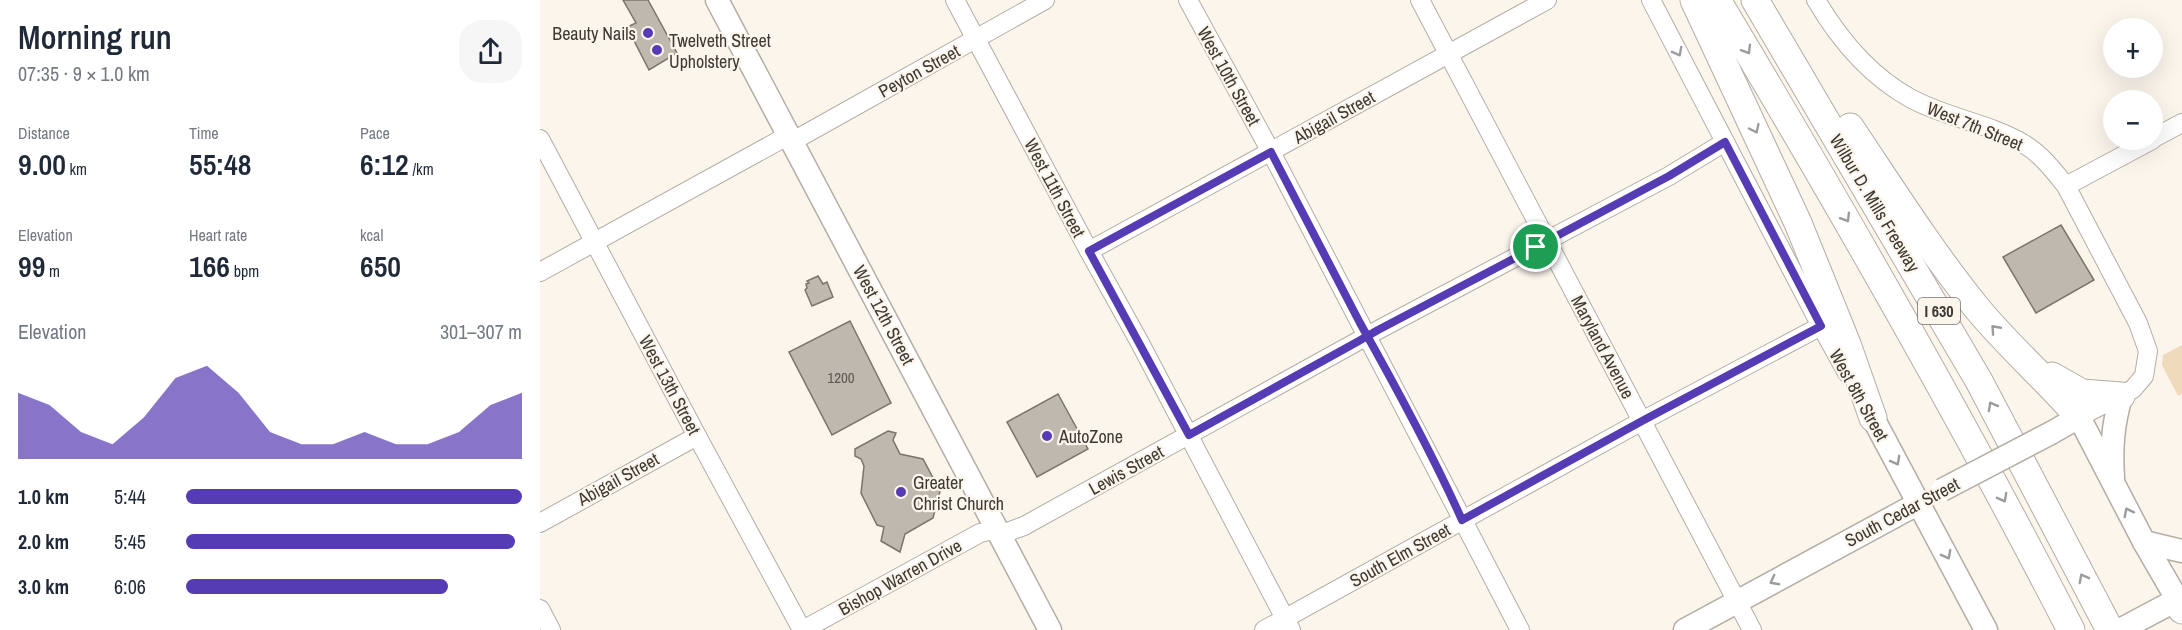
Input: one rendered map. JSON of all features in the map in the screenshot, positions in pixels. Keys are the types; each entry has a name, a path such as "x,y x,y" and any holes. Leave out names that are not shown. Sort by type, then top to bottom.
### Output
{"highway":[{"path":"1694,0 1794,214 1847,344 1873,418"},
{"name":"Wilbur D. Mills Freeway","path":"1717,0 1887,288 2002,495 2071,630"},
{"name":"Wilbur D. Mills Freeway","path":"1755,0 1973,371 2110,630"},
{"path":"1765,0 1925,239 1982,314 2079,417"},
{"path":"2026,360 2082,393 2121,396"}],"main road":[{"name":"West 12th Street","path":"717,0 1050,630"},
{"path":"2114,484 2111,454 2113,427 2121,396"},
{"path":"2079,417 2144,542 2180,602 2152,613 2120,630"},
{"name":"South Cedar Street","path":"1942,490 2079,417"},
{"name":"West 8th Street","path":"1873,418 1986,630"},
{"name":"South Cedar Street","path":"1685,630 1919,503"},
{"path":"2144,542 2182,551"}],"street":[{"name":"West 11th Street","path":"955,0 1288,624"},
{"name":"Peyton Street","path":"540,272 1046,0"},
{"name":"West 10th Street","path":"1188,0 1271,152 1520,630"},
{"name":"Maryland Avenue","path":"1420,0 1752,630"},
{"name":"Abigail Street","path":"1089,251 1547,0"},
{"name":"West 8th Street","path":"1651,0 1821,326 1873,418"},
{"name":"West 7th Street","path":"1816,0 1846,45 1897,89 1931,108 2023,143 2050,166 2066,186 2138,323 2148,351 2144,376 2133,389 2121,396"},
{"path":"2163,133 2182,123"},
{"name":"West 13th Street","path":"540,139 697,436 807,629"},
{"name":"Lewis Street","path":"998,532 1005,533 1024,526 1367,336 1669,176 1725,142"},
{"path":"2066,186 2132,150"},
{"name":"South Elm Street","path":"1264,630 1288,624 1462,520 1821,326"},
{"name":"South Cedar Street","path":"2079,417 2121,396"},
{"name":"Abigail Street","path":"540,523 697,436"},
{"name":"South Cedar Street","path":"1919,503 1942,490"},
{"name":"Bishop Warren Drive","path":"807,629 980,533 998,532"},
{"path":"540,609 551,630"}],"shaded area":[{"path":"2182,345 2182,394 2178,396 2162,365 2163,355"}],"building":[{"path":"623,0 648,0 677,53 649,70 627,27 636,23"},
{"path":"2061,225 2094,280 2036,313 2003,257"},
{"path":"818,276 823,284 827,282 833,297 812,306 805,290 806,284 809,283 807,281"},
{"path":"850,321 891,403 832,435 789,352"},
{"name":"AutoZone","path":"1058,394 1088,449 1037,477 1007,422"},
{"name":"Greater Christ Church","path":"888,431 896,433 893,440 900,454 923,459 940,491 933,518 905,534 900,552 881,541 884,527 877,525 861,493 864,466 861,459 855,456 855,449"}],"place":[{"name":"Beauty Nails","path":"648,33"},
{"name":"Twelveth Street Upholstery","path":"657,50"},
{"name":"AutoZone","path":"1047,436"},
{"name":"Greater Christ Church","path":"901,492"}],"route":[{"path":"1536,247 1378,330 1367,336 1357,342 1276,386 1189,435 1089,251 1271,152 1360,323 1367,336 1375,351 1418,432 1462,520 1821,326 1725,142 1669,176 1536,247"}]}
